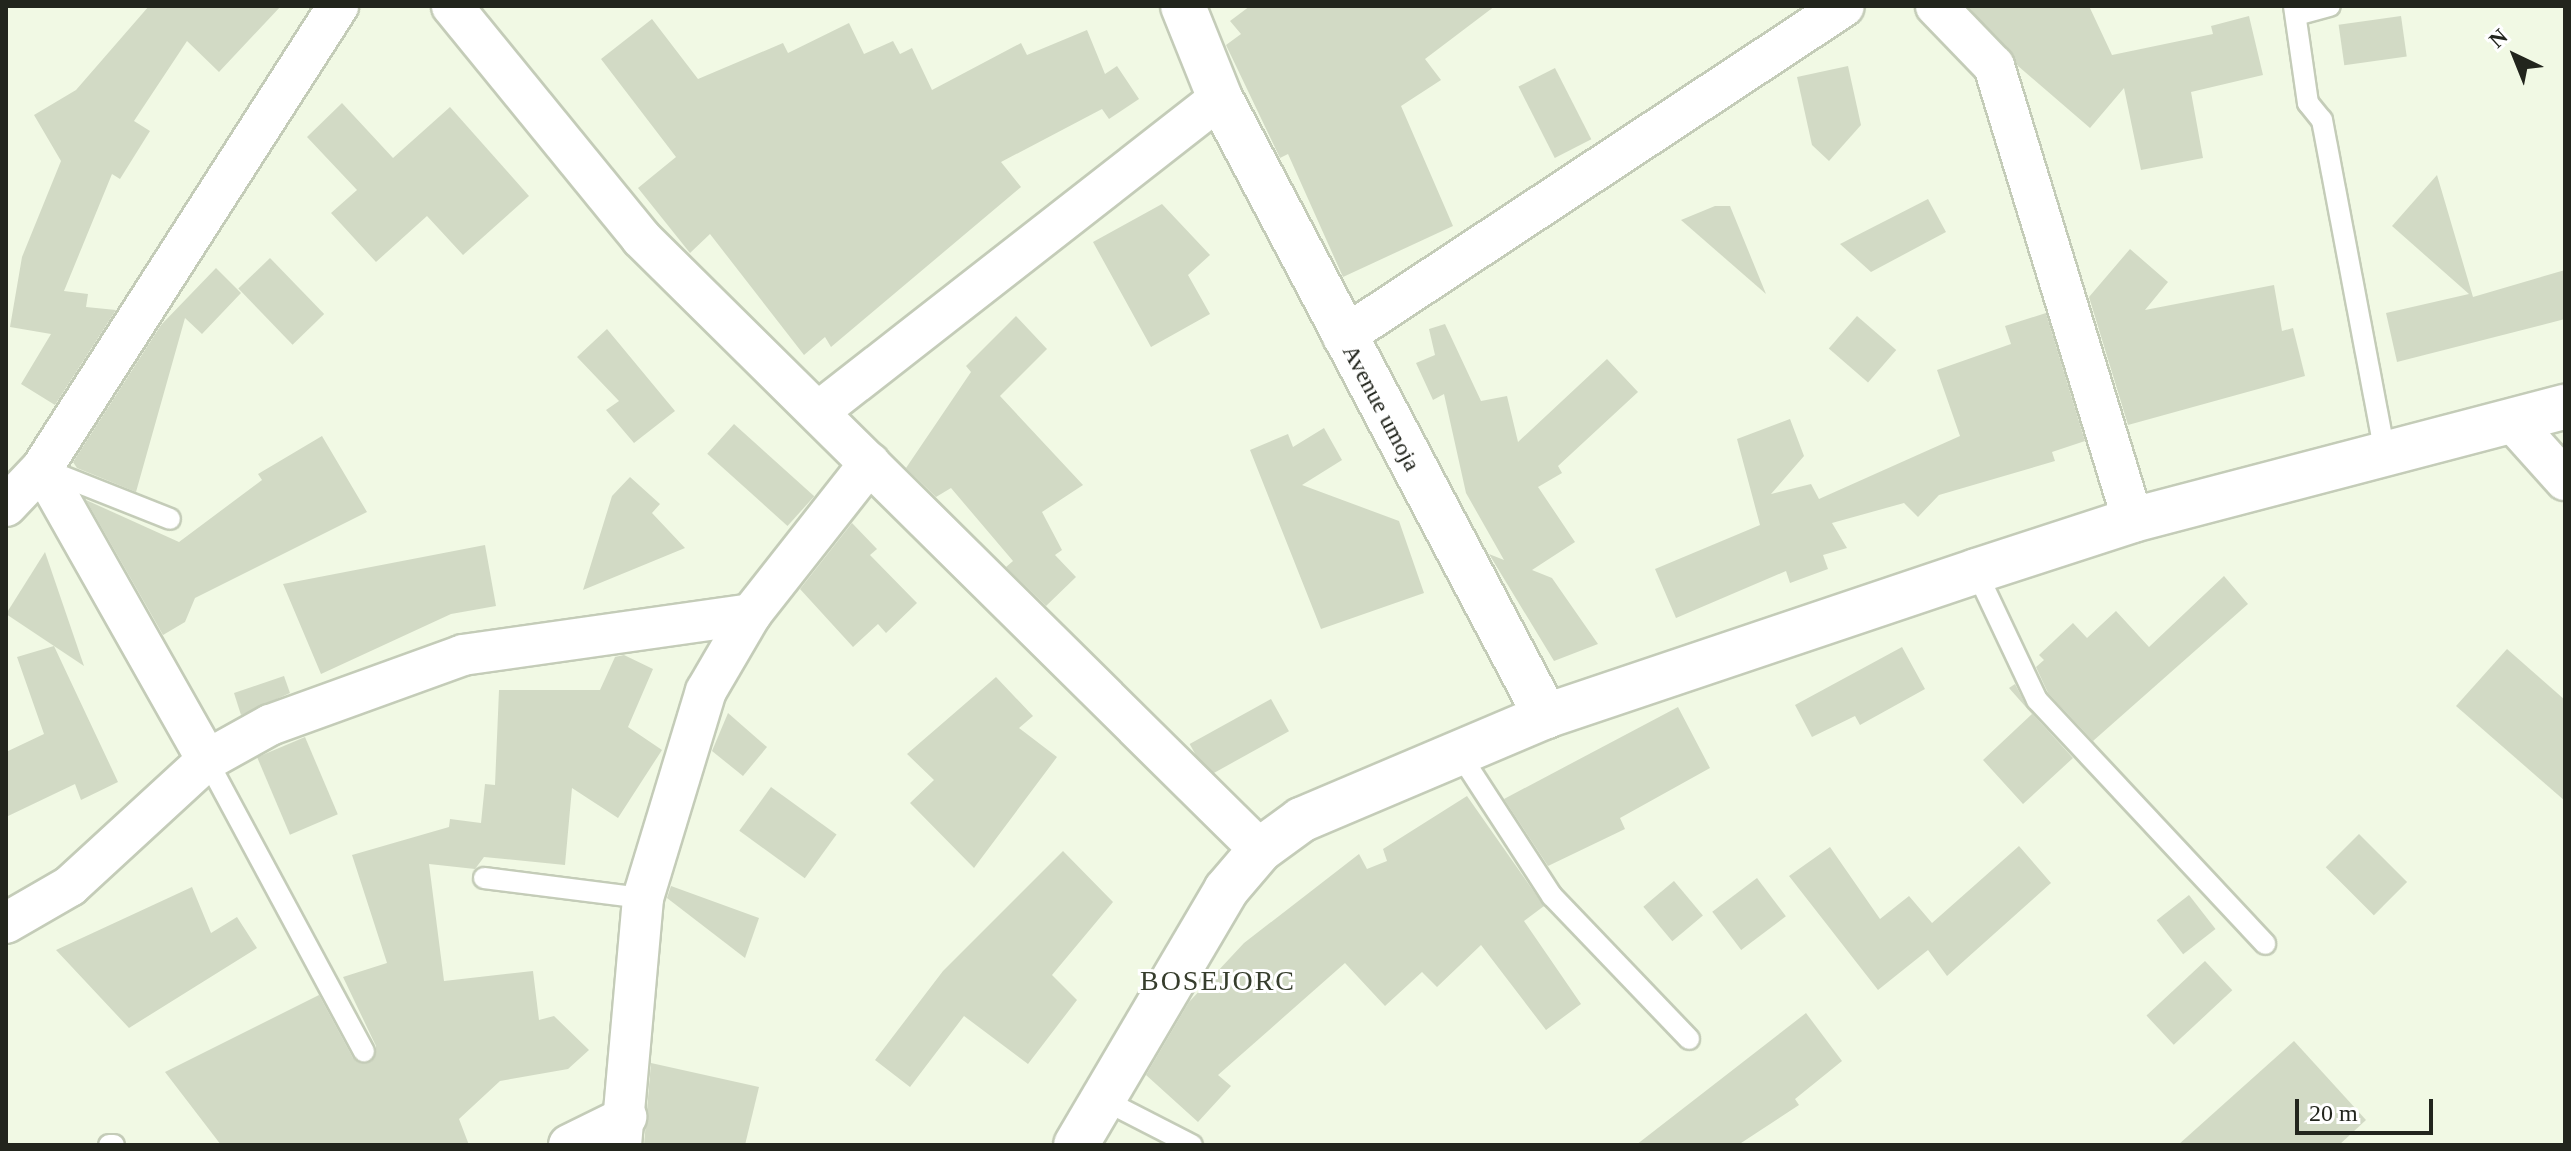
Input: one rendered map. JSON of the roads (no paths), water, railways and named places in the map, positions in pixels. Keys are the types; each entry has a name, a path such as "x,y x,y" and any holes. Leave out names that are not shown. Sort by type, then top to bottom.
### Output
{"street":[{"path":"6,506 42,468 338,6"},
{"path":"452,6 641,238 1260,850"},
{"name":"Avenue umoja","path":"1184,6 1220,98 1343,337 1546,716"},
{"path":"1343,337 1844,6"},
{"path":"1936,6 1994,66 2133,520"},
{"path":"818,412 1220,98"},
{"path":"1076,1145 1226,890 1260,850 1301,820 1546,716 1976,571 2133,520 2565,407"},
{"path":"2513,422 2565,480"},
{"path":"569,1145 624,1131 643,898 706,691 751,614 870,463"},
{"path":"42,468 207,760"},
{"path":"6,923 70,886 207,760 270,725 463,655 751,614"}],"lane":[{"path":"2330,6 2295,11 2308,103 2322,120 2385,455"},
{"path":"42,468 170,519"},
{"path":"1976,571 2037,700 2265,944"},
{"path":"1459,753 1552,896 1689,1039"},
{"path":"207,760 364,1051"},
{"path":"484,878 643,898"},
{"path":"1102,1099 1192,1145"}],"district":[{"name":"BOSEJORC","path":"1218,981"}]}
